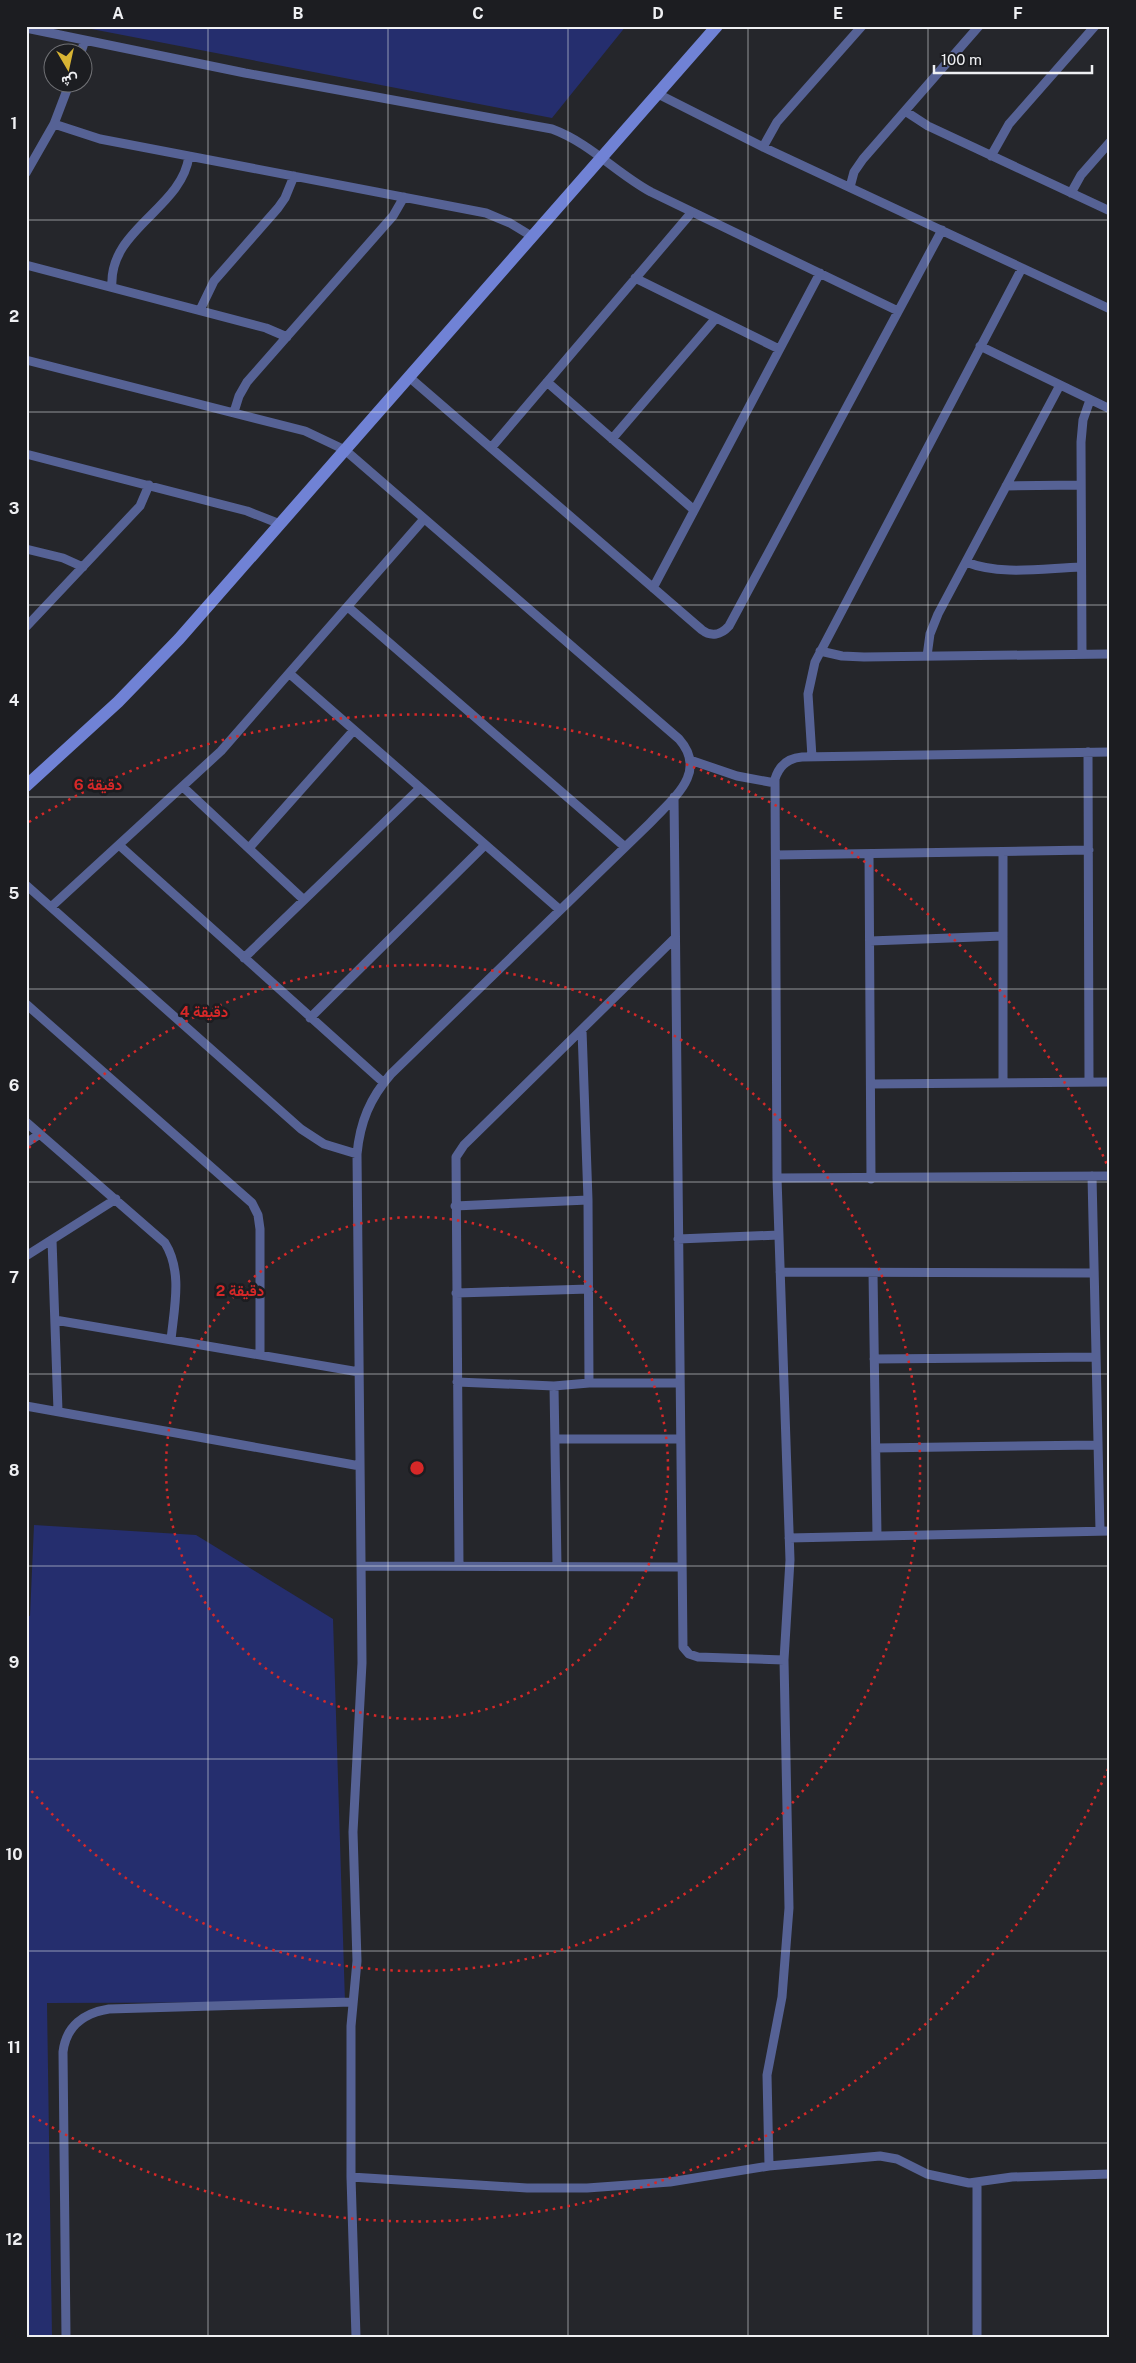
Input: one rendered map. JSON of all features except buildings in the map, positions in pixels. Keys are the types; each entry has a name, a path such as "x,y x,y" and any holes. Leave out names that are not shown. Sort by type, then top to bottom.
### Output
{"street":[{"path":"26,786 87,733 149,671 717,26"},
{"path":"763,146 777,122 862,26"},
{"path":"992,156 1009,124 1095,26"},
{"path":"26,28 245,73 541,126 574,138 638,185 898,311"},
{"path":"850,187 858,165 974,28"},
{"path":"26,174 54,124 66,92"},
{"path":"658,94 763,146 1110,309"},
{"path":"905,111 928,126 1110,211"},
{"path":"54,124 84,135 486,213 510,223 533,237"},
{"path":"1071,193 1087,167 1110,142"},
{"path":"112,287 113,265 119,251 178,185 186,171 189,156"},
{"path":"200,310 214,281 278,208 288,193 294,176"},
{"path":"234,412 243,389 393,216 404,197"},
{"path":"491,448 692,212"},
{"path":"409,377 705,633 718,634 729,626 942,230"},
{"path":"26,265 266,328 287,337"},
{"path":"812,757 808,694 812,674 820,651 1022,268"},
{"path":"652,588 820,273"},
{"path":"635,278 780,349"},
{"path":"612,439 716,318"},
{"path":"980,346 1110,409"},
{"path":"26,360 305,431 345,450 679,739 688,751 690,760 691,769 687,781 674,797 384,1083 376,1092 365,1115 357,1154 362,1684 353,1841 357,1960 352,2002 352,2177 356,2337"},
{"path":"547,382 694,510"},
{"path":"927,656 934,624 1060,385"},
{"path":"1082,654 1081,431 1090,400"},
{"path":"26,454 247,511 280,524"},
{"path":"26,627 140,506 149,485"},
{"path":"1006,486 1081,485"},
{"path":"51,907 184,787 238,733 424,519"},
{"path":"26,549 63,558 83,567"},
{"path":"966,562 983,568 999,569 1081,566"},
{"path":"348,606 625,847"},
{"path":"820,651 853,657 1110,654"},
{"path":"290,674 560,910"},
{"path":"249,848 354,730"},
{"path":"1088,752 1090,1082"},
{"path":"769,2166 767,2074 783,1990 789,1908 784,1660 790,1577 777,1178 775,783 780,769 787,762 796,758 1110,752"},
{"path":"690,760 737,776 775,783"},
{"path":"184,787 304,900"},
{"path":"244,958 420,788"},
{"path":"674,797 683,1647 686,1651 698,1657 784,1660"},
{"path":"119,845 384,1083"},
{"path":"310,1018 485,845"},
{"path":"776,855 1089,850"},
{"path":"1003,852 1003,1083"},
{"path":"869,854 871,1179"},
{"path":"26,885 301,1129 324,1144 357,1154"},
{"path":"870,941 1003,936"},
{"path":"459,1566 456,1157 464,1145 675,938"},
{"path":"26,1004 252,1203 258,1215 260,1229 260,1355"},
{"path":"582,1030 588,1200 589,1384"},
{"path":"870,1084 1110,1082"},
{"path":"26,1122 158,1236 173,1259 176,1281 171,1340"},
{"path":"26,1142 40,1134"},
{"path":"789,1538 1105,1531 1098,1445 1092,1176"},
{"path":"777,1178 871,1179 1110,1176"},
{"path":"26,1256 116,1199"},
{"path":"455,1206 588,1200"},
{"path":"678,1239 779,1235"},
{"path":"52,1240 58,1411"},
{"path":"780,1272 1094,1273"},
{"path":"873,1273 877,1536"},
{"path":"456,1293 589,1288"},
{"path":"55,1320 359,1372"},
{"path":"874,1359 1096,1357"},
{"path":"457,1382 554,1386 679,1383"},
{"path":"554,1386 557,1566"},
{"path":"26,1406 360,1466"},
{"path":"555,1439 680,1439"},
{"path":"876,1448 1098,1445"},
{"path":"361,1566 681,1567"},
{"path":"66,2337 63,2052 65,2040 70,2030 87,2015 109,2009 352,2002"},
{"path":"352,2177 527,2188 587,2188 670,2182 769,2166 886,2156 938,2178 977,2182 1012,2177 1110,2174"},
{"path":"977,2182 977,2337"}],"shaded area":[{"path":"76,26 626,26 552,118"},
{"path":"34,1525 196,1535 333,1619 345,2002 47,2003 52,2337 26,2337 26,1616 30,1616"}]}
